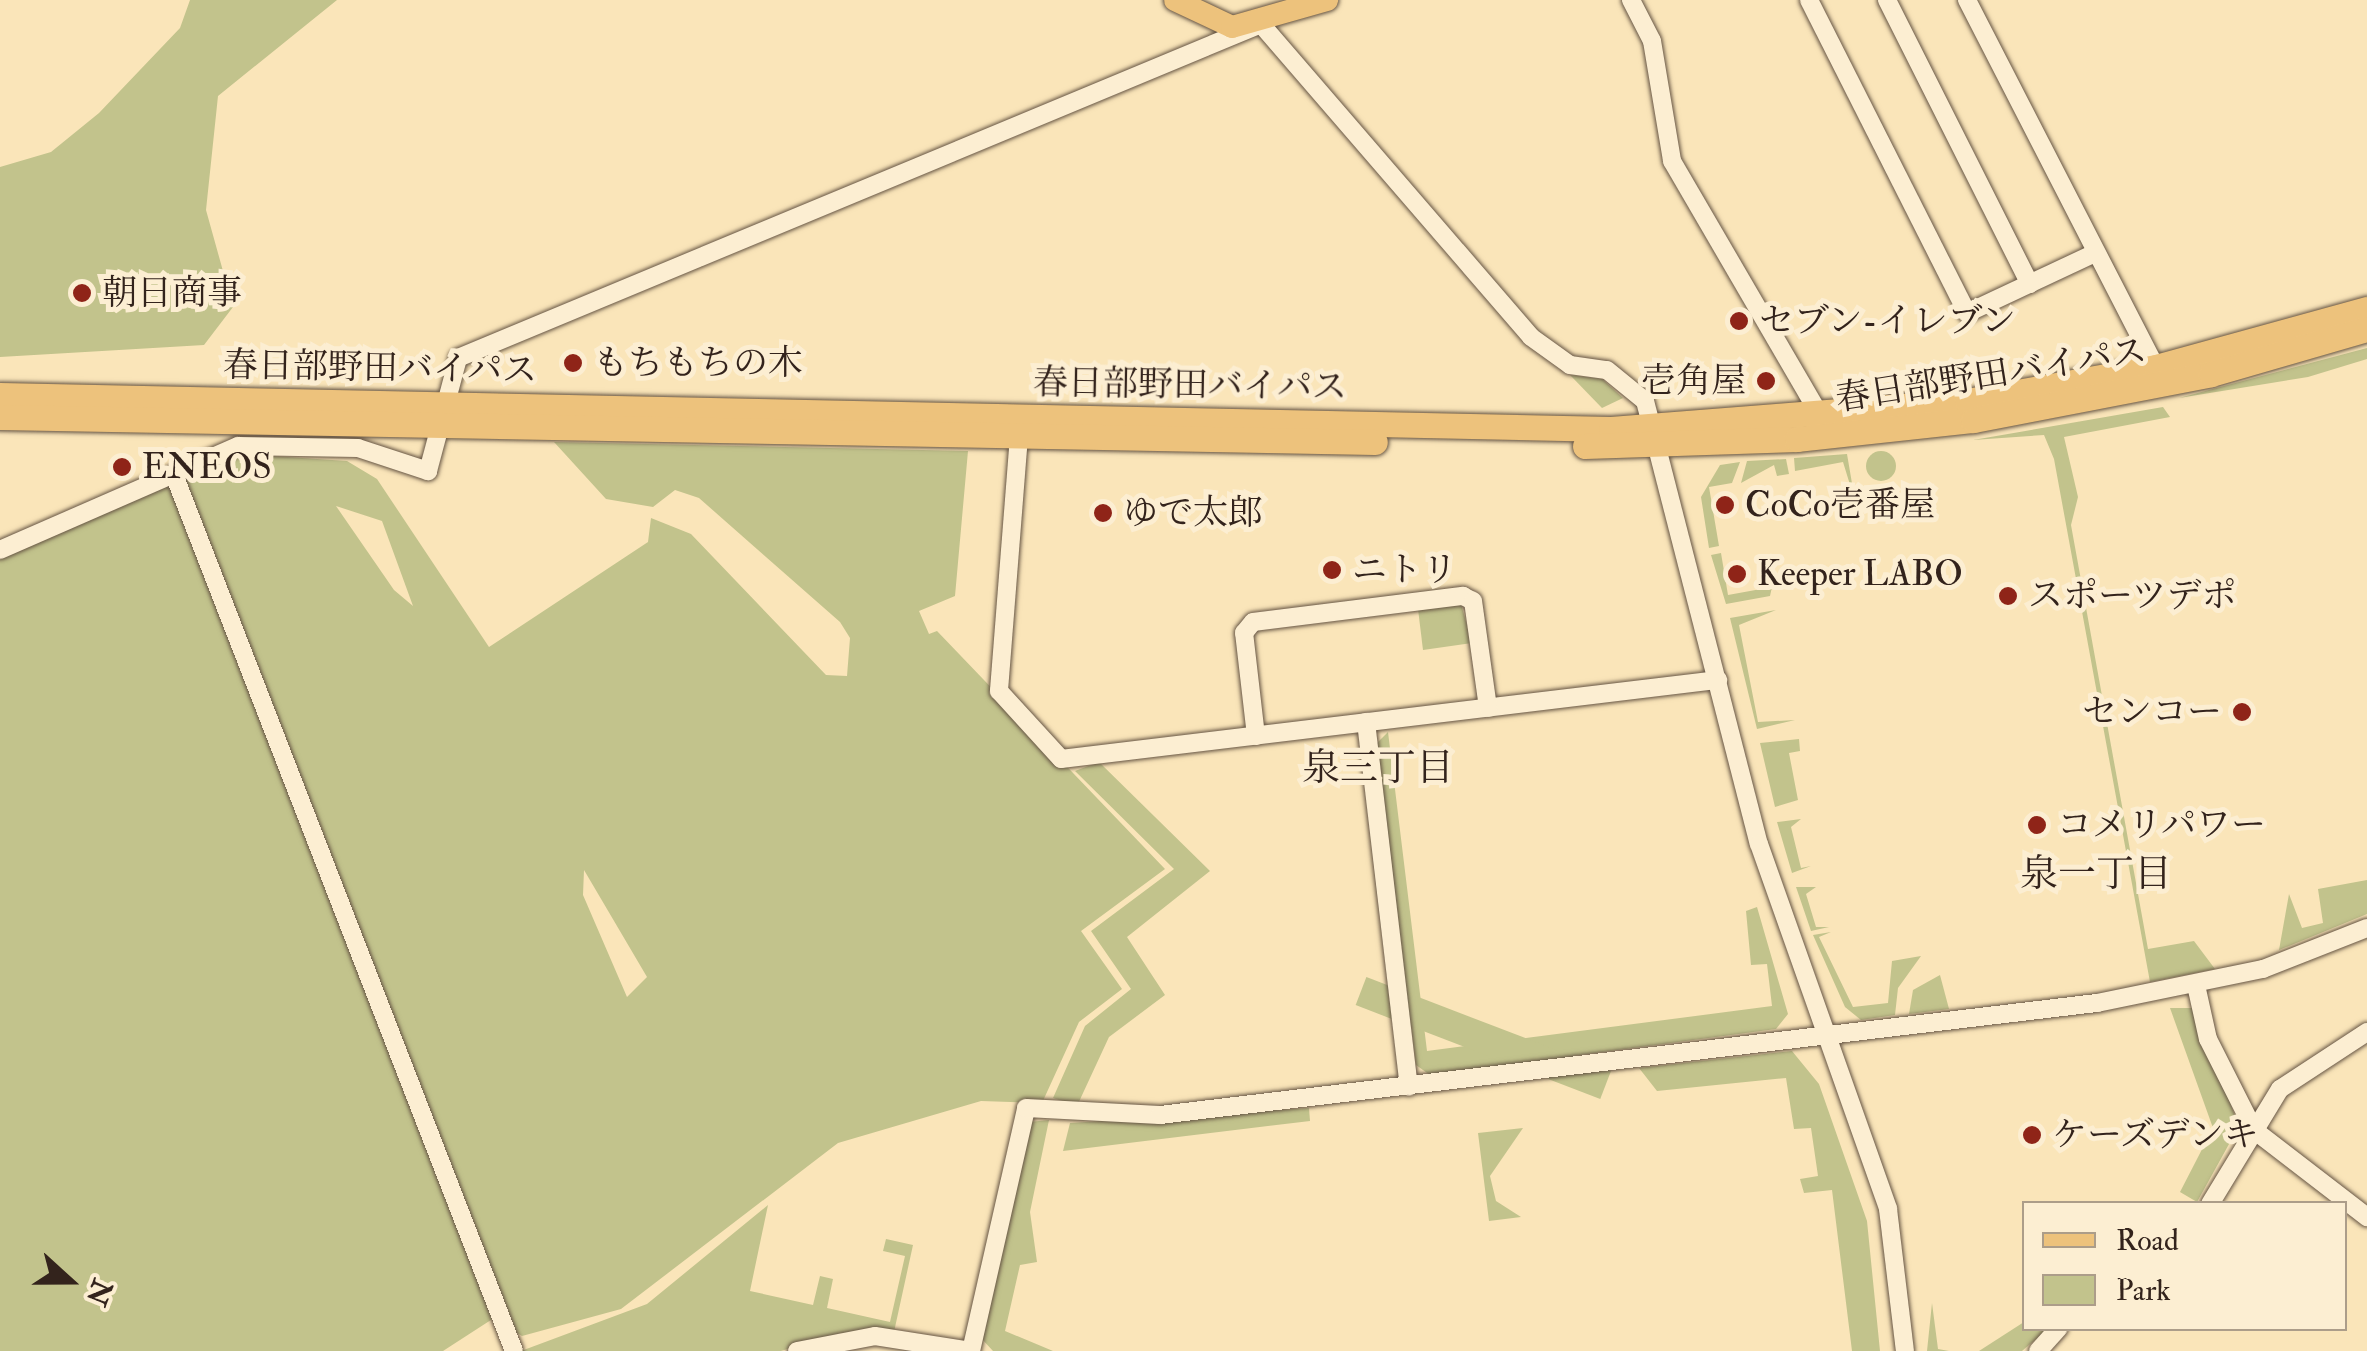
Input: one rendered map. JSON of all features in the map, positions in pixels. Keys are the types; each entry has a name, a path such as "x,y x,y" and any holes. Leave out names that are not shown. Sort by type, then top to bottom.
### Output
{"highway":[{"name":"春日部野田バイパス","path":"0,417 442,415 1658,437 2156,367 2367,308"},
{"name":"春日部野田バイパス","path":"0,395 1018,436 1658,437 1973,420 2211,374 2367,330"}],"main road":[{"path":"1175,0 1232,27 1261,24 1324,0"}],"street":[{"path":"1631,0 1652,41 1672,162 1820,415"},
{"path":"1809,0 1967,313 2095,253"},
{"path":"1887,0 2030,284"},
{"path":"1967,0 2156,367"},
{"path":"0,550 175,477 238,446 358,448 420,474 440,451 442,415 458,358 1261,24 1532,337 1570,365 1622,379 1658,437 1766,864 1892,1221 1905,1351"},
{"path":"1018,436 999,691 1061,758 1718,680"},
{"path":"175,477 514,1351"},
{"path":"1256,736 1244,634 1253,622 1463,596 1474,602 1488,708"},
{"path":"1366,722 1409,1086"},
{"path":"798,1351 842,1337 971,1351 1026,1108 1132,1117 1828,1036 2196,985 2367,928"},
{"path":"2196,985 2208,1039 2254,1130 2345,1201"},
{"path":"2212,1201 2254,1130 2303,1066 2367,1032"},
{"path":"2347,1202 2367,1218"},
{"path":"2038,1351 2055,1331"}],"green space":[{"path":"190,0 337,0 218,96 206,210 233,307 204,345 0,357 0,167 51,152 99,113 180,28"},
{"path":"2367,348 2367,359 2308,377 2179,398"},
{"path":"1570,375 1602,379 1623,398 1602,408"},
{"path":"2163,407 2170,417 2064,437 2078,497 2071,525 2148,949 2194,941 2215,969 2150,982 2054,459 2044,435 1973,440"},
{"path":"554,442 968,451 955,596 919,611 929,634 937,631 1165,869 1081,931 1122,989 1079,1022 1042,1103 981,1101 838,1143 621,1309 522,1336 494,1318 443,1351 0,1351 0,557 243,454 347,461 377,479 489,647 648,542 651,518 691,534 826,675 847,676 850,638 840,622 699,498 675,490 653,507 606,499","holes":["336,506 382,521 413,606 394,590","584,870 647,977 627,997 583,895"]},
{"path":"1881,451 1892,455 1896,466 1892,477 1881,481 1870,477 1866,466 1870,455"},
{"path":"1847,454 1855,501 1843,462 1795,471 1794,458"},
{"path":"1786,459 1789,474 1777,476 1774,465 1741,483 1747,461"},
{"path":"1740,462 1732,483 1709,487 1719,546 1709,548 1701,497 1720,465"},
{"path":"1721,553 1728,595 1772,587 1770,596 1726,604 1711,555"},
{"path":"1461,604 1472,643 1423,650 1418,609"},
{"path":"1776,610 1739,625 1758,722 1795,720 1757,729 1730,618"},
{"path":"1388,732 1427,1051 1772,1006 1767,964 1751,965 1746,911 1757,907 1788,1014 1776,1029 1430,1075 1416,1065 1375,745"},
{"path":"1799,739 1800,751 1789,753 1798,800 1775,807 1760,743"},
{"path":"1099,762 1210,871 1127,937 1165,995 1109,1037 1077,1106 1053,1098 1085,1026 1131,989 1091,931 1174,869 1075,771"},
{"path":"1801,819 1791,827 1801,868 1811,866 1792,873 1777,822"},
{"path":"2367,880 2367,914 2279,950 2289,894 2302,928 2323,923 2318,889"},
{"path":"1796,887 1816,887 1806,894 1816,927 1829,927 1811,931"},
{"path":"1831,932 1819,937 1853,1007 1888,1003 1892,961 1921,956 1898,988 1895,1015 1861,1020 1845,1007 1813,935"},
{"path":"1940,975 1949,1009 1909,1014 1913,990"},
{"path":"1366,977 1611,1071 1600,1099 1356,1005"},
{"path":"2170,1008 2194,1008 2239,1126 2195,1201 2180,1192 2213,1128"},
{"path":"1792,1051 1819,1084 1867,1221 1880,1351 1852,1351 1832,1190 1804,1193 1800,1179 1818,1176 1811,1128 1794,1129 1786,1078 1657,1091 1639,1068"},
{"path":"1309,1108 1310,1121 1063,1151 1070,1123"},
{"path":"1049,1120 1030,1212 1037,1262 1020,1265 1005,1331 1053,1351 993,1351 981,1338 1029,1122"},
{"path":"1523,1128 1490,1176 1496,1201 1521,1217 1489,1221 1478,1133"},
{"path":"768,1205 750,1291 813,1305 820,1276 833,1279 827,1308 890,1322 905,1256 883,1251 886,1239 913,1245 894,1332 841,1333 781,1351 521,1351 647,1304"},
{"path":"1932,1303 1938,1349 1949,1351 1927,1351"},
{"path":"2022,1323 2022,1331 2046,1331 2022,1351 1979,1351"}],"place":[{"name":"朝日商事","path":"82,293"},
{"name":"セブン-イレブン","path":"1739,321"},
{"name":"もちもちの木","path":"573,363"},
{"name":"壱角屋","path":"1766,381"},
{"name":"ENEOS","path":"122,467"},
{"name":"CoCo壱番屋","path":"1725,505"},
{"name":"ゆで太郎","path":"1103,513"},
{"name":"ニトリ","path":"1332,570"},
{"name":"Keeper LABO","path":"1737,574"},
{"name":"スポーツデポ","path":"2008,596"},
{"name":"センコー","path":"2242,712"},
{"name":"コメリパワー","path":"2037,825"},
{"name":"ケーズデンキ","path":"2032,1135"}],"district":[{"name":"泉三丁目","path":"1378,769"},
{"name":"泉一丁目","path":"2096,875"}]}
